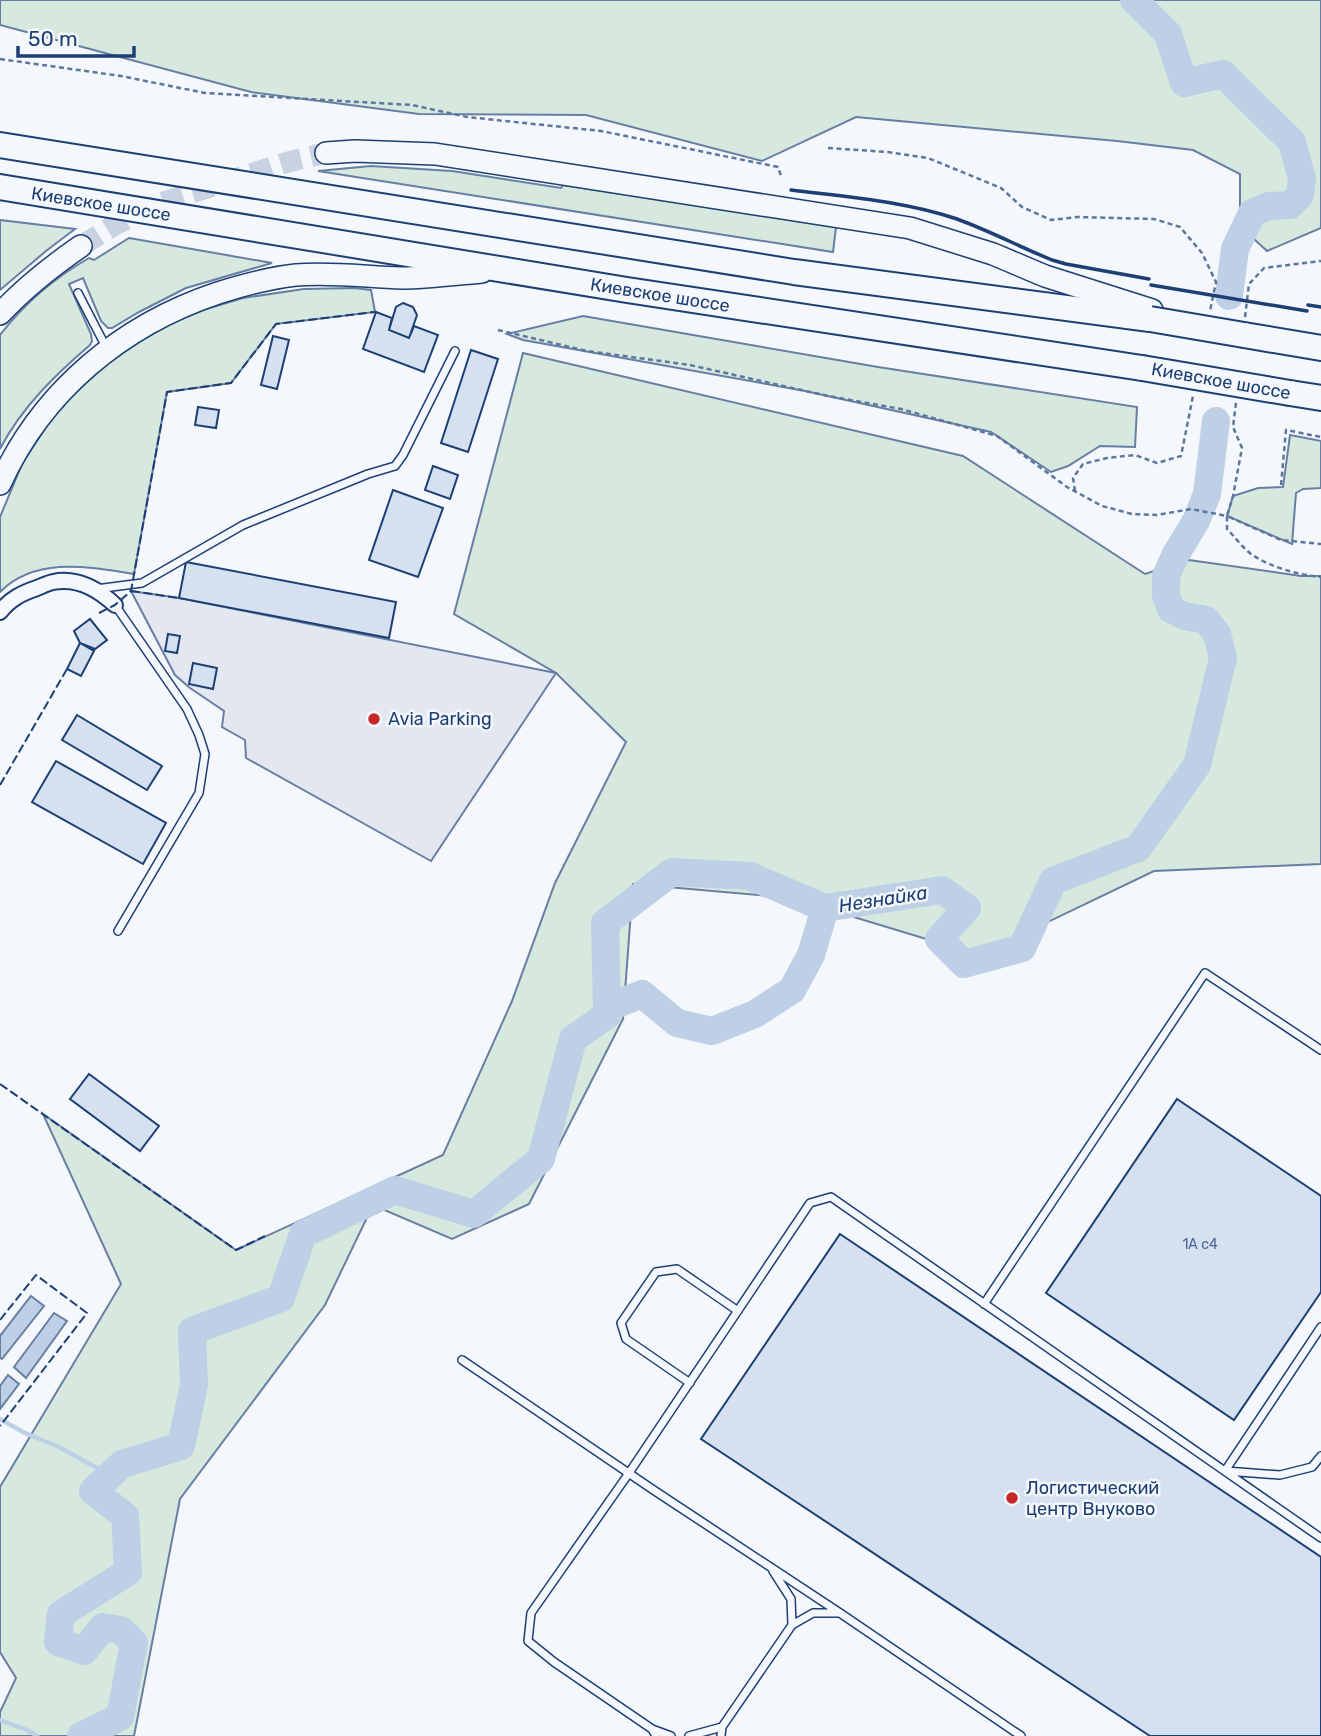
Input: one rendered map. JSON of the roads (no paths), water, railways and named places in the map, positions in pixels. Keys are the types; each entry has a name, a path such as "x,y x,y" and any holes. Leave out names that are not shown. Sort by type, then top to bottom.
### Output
{"highway":[{"path":"0,145 794,272 1151,315 1321,348"},
{"name":"Киевское шоссе","path":"0,187 654,295 1142,368 1321,398"}],"main road":[{"path":"326,153 355,151 435,154 909,228 993,254 1151,315"},
{"path":"0,314 57,262 81,246"},
{"path":"0,484 30,431 70,382 136,330 172,311 237,287 295,275 413,277 505,270"}],"street":[{"path":"0,612 5,605 24,592 53,582 74,582 95,589 115,605"}],"lane":[{"path":"78,293 108,350"},
{"path":"95,589 142,583 243,525 368,474 395,466 455,351"},
{"path":"115,605 187,709 205,754 199,793 118,931"},
{"path":"984,1304 1205,973 1321,1050"},
{"path":"671,1736 654,1733 528,1641 531,1613 629,1473 810,1203 831,1197 1321,1538"},
{"path":"690,1383 626,1339 621,1323 656,1272 677,1269 738,1311"},
{"path":"1225,1471 1321,1327"},
{"path":"462,1360 1021,1736"},
{"path":"1225,1471 1280,1475 1312,1466 1321,1456"},
{"path":"769,1567 791,1599 792,1625"},
{"path":"689,1736 721,1732 792,1625 813,1613 840,1613"}],"water":[{"path":"31,1296 44,1306 2,1359 0,1336"},
{"path":"54,1313 67,1321 26,1378 14,1367"},
{"path":"8,1375 19,1384 0,1409 0,1386"}],"waterway":[{"name":"Незнайка","path":"1134,0 1168,34 1184,83 1223,74 1292,142 1302,179 1300,195 1290,205 1269,206 1252,213 1235,249 1229,296"},
{"name":"Незнайка","path":"81,1736 120,1717 134,1643 121,1630 103,1627 84,1651 58,1642 61,1614 128,1572 125,1516 93,1491 122,1464 181,1446 194,1385 192,1331 281,1298 303,1234 395,1190 474,1214 541,1159 573,1039 607,1015 605,923 672,872 750,876 825,908 942,890 967,908 939,939 964,964 1022,948 1053,881 1138,848 1197,765 1223,658 1217,634 1206,620 1184,616 1171,609 1166,596 1166,576 1196,521 1207,494 1216,421"},
{"path":"607,1008 642,994 677,1023 712,1031 755,1014 792,990 811,955 825,908"},
{"path":"0,1419 110,1475"},
{"path":"0,1720 37,1736"}],"tunnel":[{"path":"81,246 157,204 288,162 326,153"}],"place":[{"name":"Avia Parking","path":"374,719"},
{"name":"Логистический центр Внуково","path":"1012,1498"}]}
